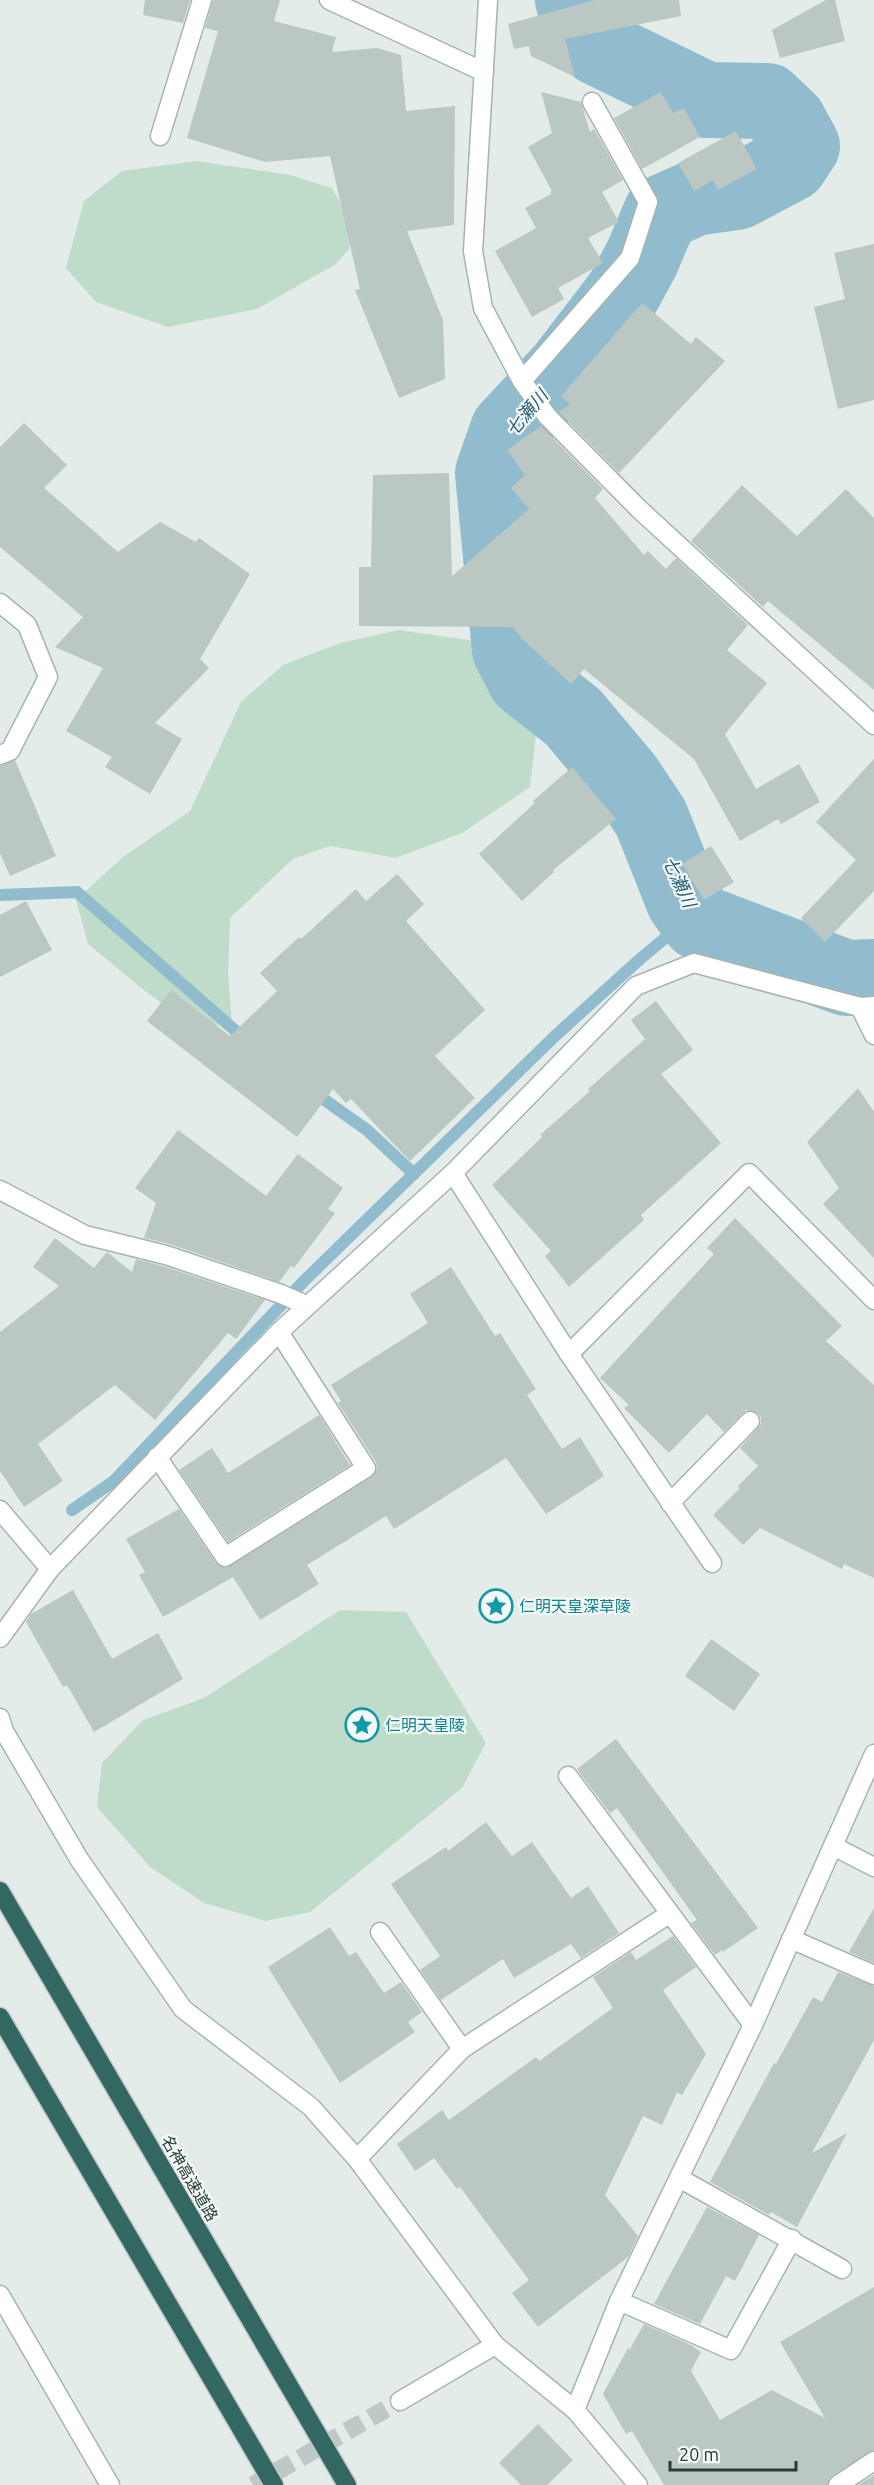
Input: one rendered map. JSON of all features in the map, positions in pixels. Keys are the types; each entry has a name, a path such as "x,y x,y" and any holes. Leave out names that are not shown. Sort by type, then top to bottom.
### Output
{"highway":[{"name":"名神高速道路","path":"0,1891 347,2485"},
{"path":"0,2017 274,2485"}],"street":[{"path":"160,136 202,0"},
{"path":"329,0 484,72"},
{"path":"488,0 473,251 483,308 526,387 547,416 639,509 874,725"},
{"path":"526,387 630,258 648,202 592,102"},
{"path":"0,603 27,626 48,677 10,751 0,755"},
{"path":"0,1638 50,1569 279,1332 293,1300 453,1173 636,986 693,963 867,1006 874,1035"},
{"path":"453,1173 568,1354 712,1563"},
{"path":"568,1354 749,1173 874,1300"},
{"path":"0,1190 86,1235 166,1255 293,1300"},
{"path":"157,1457 225,1557 366,1467 279,1332"},
{"path":"670,1503 750,1421"},
{"path":"0,1510 50,1569"},
{"path":"0,1718 4,1731 79,1859 183,2009 311,2107 357,2160 495,2345 575,2410 638,2485"},
{"path":"575,2410 619,2301 753,2025 874,1754"},
{"path":"568,1776 753,2025"},
{"path":"833,1846 874,1867"},
{"path":"357,2160 462,2049 669,1914"},
{"path":"380,1932 462,2049"},
{"path":"791,1939 874,1975"},
{"path":"679,2178 792,2239 842,2269"},
{"path":"619,2301 731,2350 792,2239"},
{"path":"0,2295 110,2485"},
{"path":"400,2402 495,2345"},
{"path":"838,2485 874,2462"}],"green space":[{"path":"197,161 290,175 332,188 351,224 349,249 336,264 257,309 168,327 96,302 66,268 84,201 122,171"},
{"path":"399,630 489,643 538,717 530,787 462,833 396,858 330,846 293,859 230,918 228,972 232,1025 194,1026 145,991 88,944 76,900 123,857 190,811 241,702 283,665 340,643"},
{"path":"340,1610 406,1612 486,1743 462,1788 310,1912 266,1921 204,1903 150,1867 97,1807 102,1763 143,1720 204,1698"}],"building":[{"path":"145,0 190,0 183,23 143,15"},
{"path":"213,0 280,0 274,21 336,37 332,52 377,48 401,55 406,111 455,106 454,225 407,231 443,320 445,379 399,398 355,290 360,289 330,156 265,162 187,138 218,31 205,28"},
{"path":"595,0 679,0 681,16 565,39 575,77 531,56 529,46 514,49 508,24"},
{"path":"826,0 835,0 845,41 780,58 772,30"},
{"path":"541,92 581,102 590,132 594,129 623,180 602,192 619,222 588,238 603,263 558,288 564,299 532,317 495,251 536,228 525,208 551,194 552,191 528,147 552,133"},
{"path":"661,92 673,113 684,108 700,137 642,169 614,118"},
{"path":"736,131 757,169 718,190 713,180 694,191 678,163"},
{"path":"874,244 874,400 838,409 814,307 845,299 834,253"},
{"path":"642,303 691,344 696,337 725,361 619,473 559,412 570,405 561,396"},
{"path":"24,423 67,465 44,488 118,552 160,522 196,542 199,538 250,574 200,659 209,668 155,723 182,739 150,794 105,767 112,757 66,731 103,668 55,647 83,617 0,547 0,447"},
{"path":"541,426 603,489 595,498 644,555 648,551 666,569 676,558 748,625 727,650 767,683 725,734 756,789 799,764 820,802 781,824 778,819 740,841 694,759 584,669 571,684 521,638 513,627 359,626 359,567 371,567 373,475 449,473 452,576 529,509 511,488 525,475 507,450"},
{"path":"742,485 797,536 846,489 874,518 874,690 768,601 763,607 691,541"},
{"path":"874,759 874,891 825,942 801,918 856,860 816,822"},
{"path":"15,760 56,856 10,876 0,853 0,766"},
{"path":"572,767 616,819 553,870 554,872 522,901 479,854 535,803 533,801"},
{"path":"711,846 734,882 704,900 682,864"},
{"path":"397,874 424,904 406,921 485,1010 435,1056 475,1098 410,1161 351,1099 346,1103 333,1089 297,1137 147,1021 171,990 230,1036 277,991 260,973 356,889 366,901"},
{"path":"26,901 52,950 0,977 0,915"},
{"path":"656,1001 693,1050 661,1074 721,1143 641,1215 644,1220 569,1287 545,1256 551,1251 492,1185 542,1137 540,1135 590,1091 588,1089 645,1039 631,1020"},
{"path":"858,1088 874,1112 874,1258 823,1204 839,1188 807,1142"},
{"path":"178,1130 266,1196 298,1154 343,1188 328,1209 335,1213 294,1268 291,1266 279,1282 170,1244 144,1238 156,1203 135,1188"},
{"path":"735,1218 842,1326 826,1341 874,1385 874,1578 844,1564 842,1569 760,1528 743,1545 713,1515 758,1466 740,1448 761,1424 761,1417 757,1413 746,1410 724,1432 707,1414 669,1453 624,1408 629,1405 600,1378 714,1254 707,1248"},
{"path":"55,1238 94,1268 107,1252 132,1272 136,1259 265,1300 236,1339 228,1333 155,1420 115,1385 38,1444 63,1481 24,1507 0,1471 0,1332 59,1286 33,1267"},
{"path":"451,1267 495,1336 500,1333 536,1389 527,1395 562,1449 580,1437 604,1476 546,1514 506,1458 394,1529 386,1516 307,1565 319,1584 260,1620 233,1577 163,1617 139,1575 145,1572 126,1539 179,1509 216,1563 226,1568 372,1477 377,1468 376,1462 338,1403 341,1401 331,1385 428,1323 410,1294"},
{"path":"319,1415 350,1465 228,1542 179,1470 212,1448 228,1473"},
{"path":"73,1590 112,1659 158,1633 183,1679 94,1732 67,1685 63,1687 26,1622 31,1614"},
{"path":"711,1639 760,1674 734,1711 685,1676"},
{"path":"616,1739 758,1928 723,1952 722,1950 715,1955 691,1923 697,1920 617,1808 610,1813 577,1769"},
{"path":"486,1822 512,1856 532,1842 571,1898 588,1886 619,1933 581,1958 571,1944 514,1978 503,1959 441,2000 420,1970 440,1956 391,1884 446,1847 448,1851"},
{"path":"874,1908 874,1963 849,1952"},
{"path":"330,1927 349,1956 356,1952 384,1993 401,1982 422,2012 408,2022 415,2032 340,2083 268,1967"},
{"path":"673,1936 696,1967 663,1990 706,2054 682,2095 677,2092 662,2125 643,2116 605,2195 638,2236 628,2257 538,2327 512,2293 529,2280 460,2187 457,2189 434,2158 415,2171 397,2144 442,2110 449,2120 536,2057 539,2061 613,2008 593,1977 631,1952 636,1960"},
{"path":"838,1972 874,1986 874,2040 812,2153 847,2133 797,2227 771,2212 769,2215 710,2182 774,2063 776,2064 813,1997 822,2002"},
{"path":"707,2207 759,2235 735,2281 726,2276 700,2324 654,2304"},
{"path":"874,2287 874,2450 832,2476 827,2485 664,2485 632,2431 626,2434 603,2394 644,2324 689,2344 701,2352 691,2371 720,2420 772,2390 825,2418 780,2342"},
{"path":"538,2424 573,2460 547,2485 521,2485 499,2463"},
{"path":"874,2475 874,2485 858,2485"}],"waterway":[{"name":"七瀬川","path":"573,0 579,25 597,47 706,100 767,101 789,122 802,146 790,164 737,192 695,198 661,213 642,258 623,293 564,370 508,430 493,473 510,650 525,679 573,717 625,779 651,818 684,901 699,922 846,978 874,977"},
{"path":"0,895 77,892 246,1040"},
{"path":"72,1510 114,1481 305,1280 555,1036 681,925 699,922"},
{"path":"312,1091 367,1130 414,1174"}],"tunnel":[{"path":"253,2485 400,2401"}],"place":[{"name":"仁明天皇深草陵","path":"496,1606"},
{"name":"仁明天皇陵","path":"362,1725"}]}
